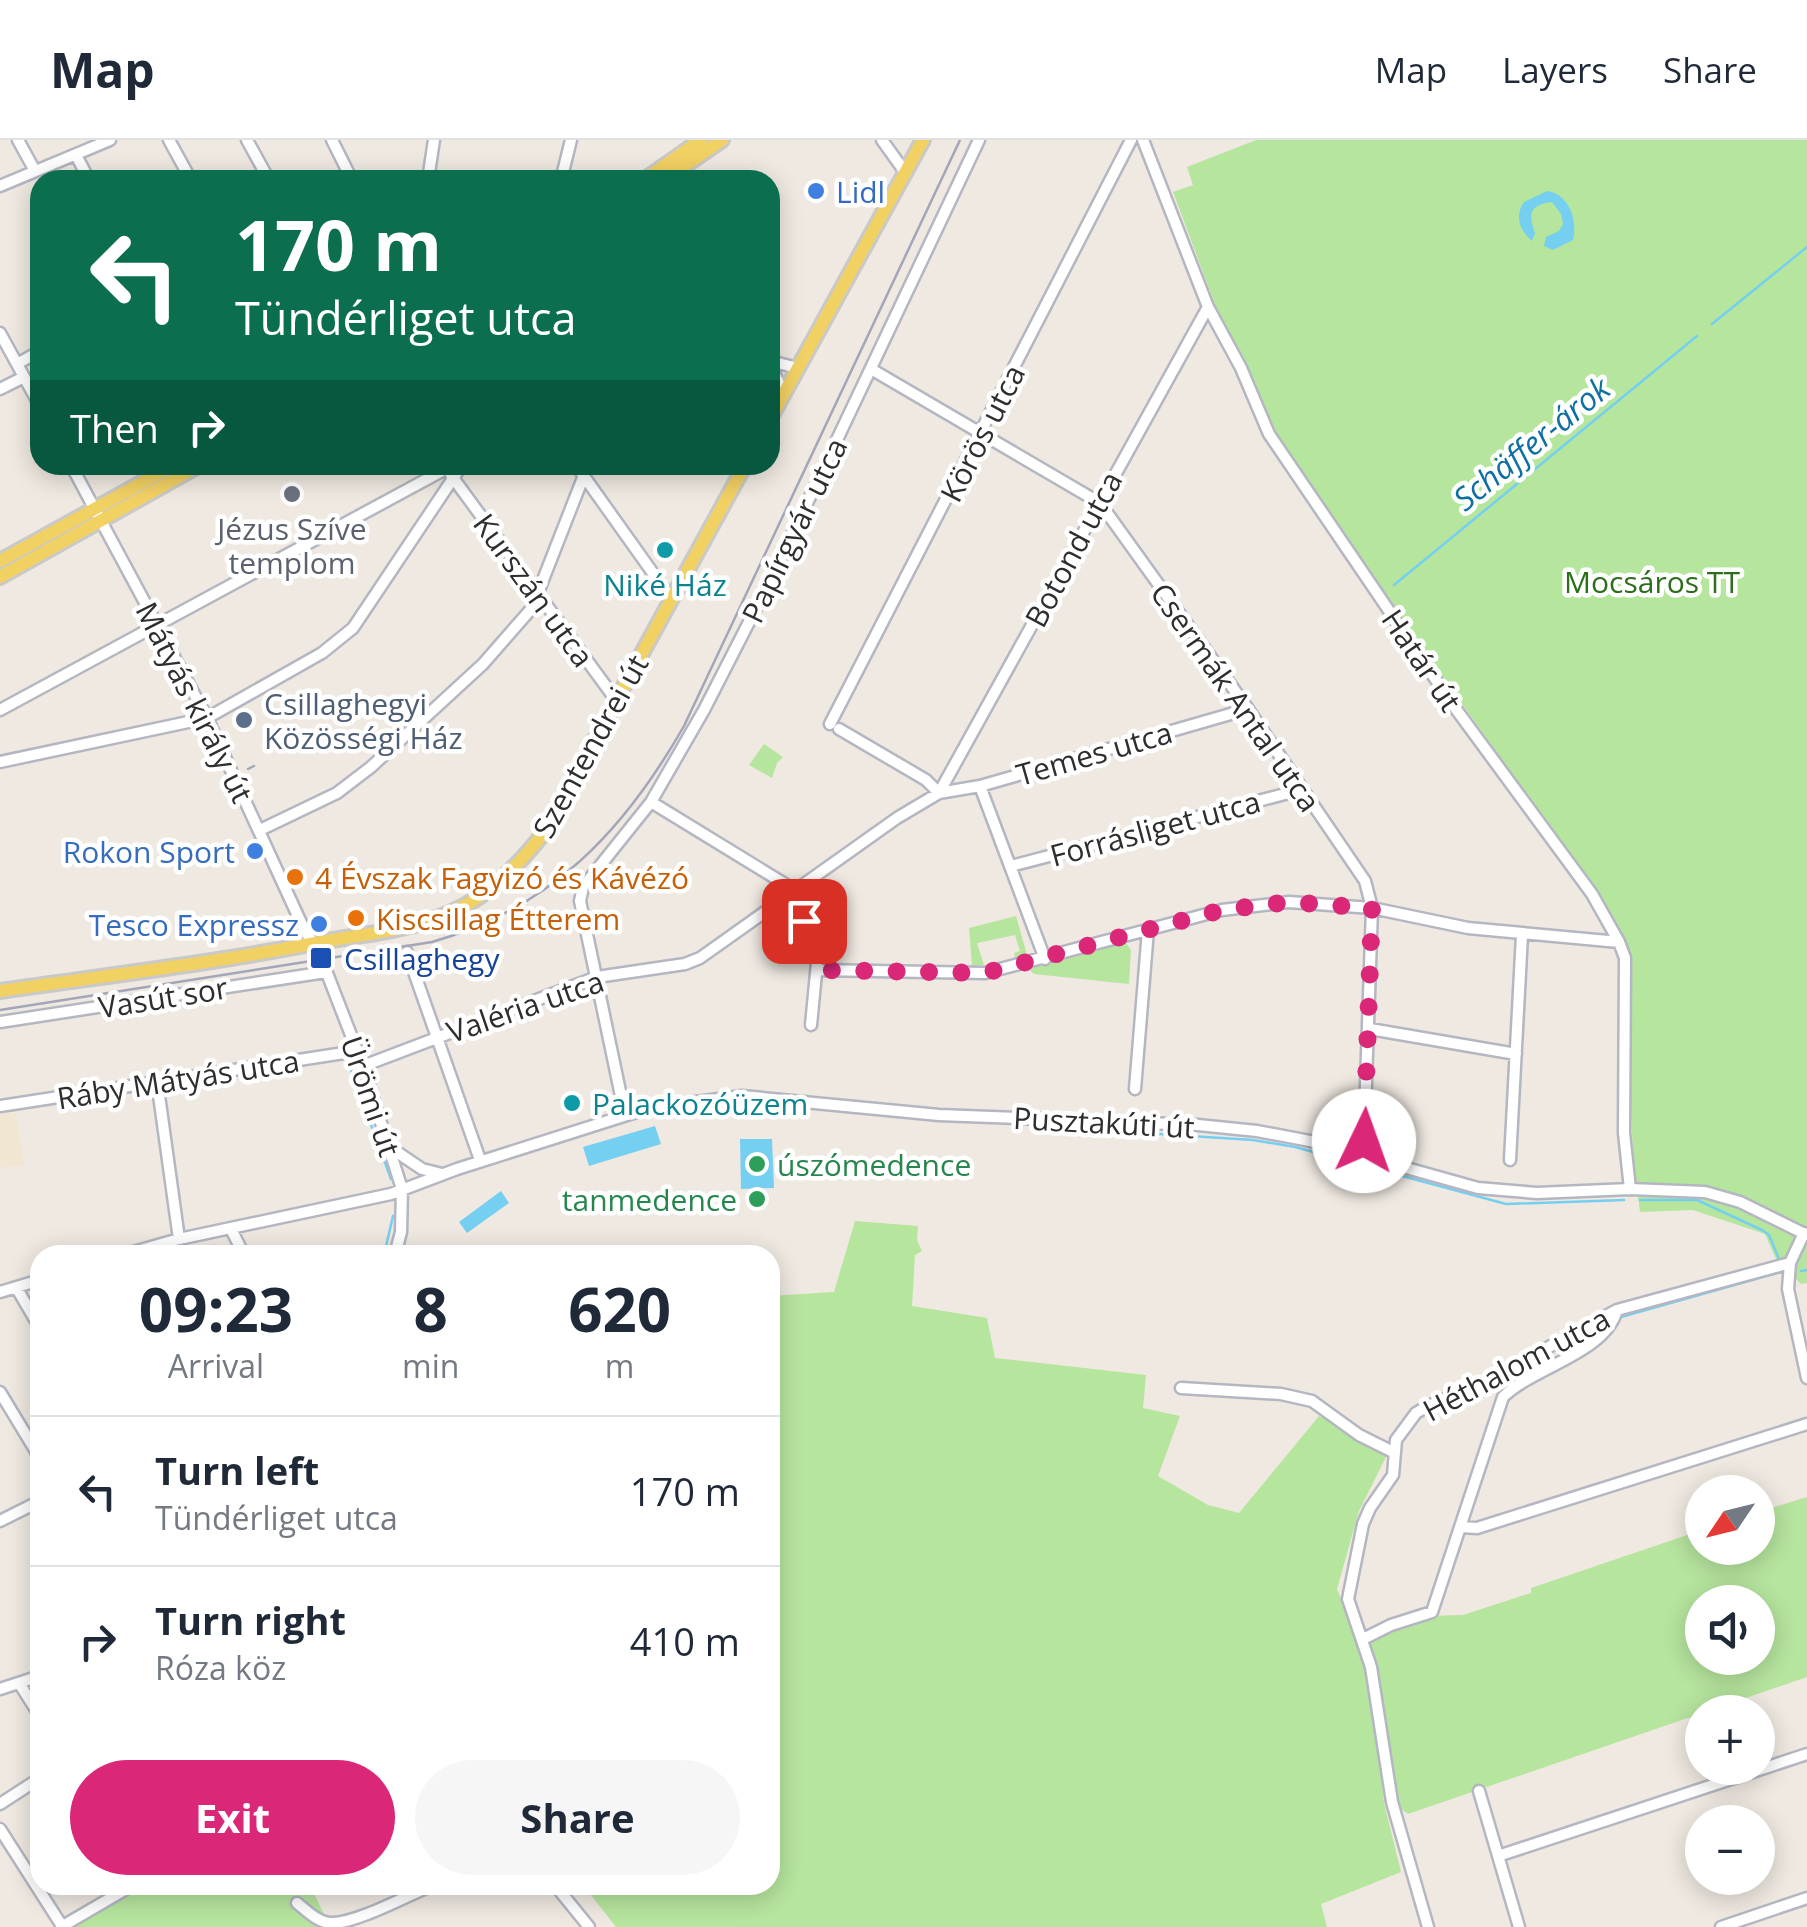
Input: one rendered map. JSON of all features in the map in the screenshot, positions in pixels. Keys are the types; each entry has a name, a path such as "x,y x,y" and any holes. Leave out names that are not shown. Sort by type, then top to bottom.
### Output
{"main road":[{"path":"658,170 701,140"},
{"path":"678,170 722,140"},
{"path":"780,401 923,140"},
{"path":"0,577 159,475"},
{"path":"1,560 180,475"},
{"name":"Szentendrei út","path":"0,990 415,925 456,910 488,889 512,870 543,834 740,475"}],"street":[{"path":"18,140 35,170"},
{"path":"38,170 110,140"},
{"path":"169,140 185,170"},
{"path":"248,140 264,170"},
{"path":"332,140 347,170"},
{"path":"430,170 434,140"},
{"path":"564,170 571,140"},
{"path":"882,140 905,172"},
{"name":"Papírgyár utca","path":"596,977 580,901 586,881 651,802 729,664 978,140"},
{"name":"Körös utca","path":"939,792 926,780 834,726 1131,140"},
{"name":"Határ út","path":"1143,140 1208,307 1241,368 1269,434 1453,705 1592,894 1619,942 1625,958 1624,1133 1630,1189"},
{"path":"76,154 84,170"},
{"path":"0,186 30,174"},
{"name":"Botond utca","path":"939,792 1208,307"},
{"path":"0,332 30,388"},
{"path":"17,364 30,357"},
{"path":"780,365 798,368"},
{"name":"Csermák Antal utca","path":"871,368 1100,503 1365,881 1372,908"},
{"path":"0,389 24,377"},
{"path":"780,385 784,394"},
{"name":"Mátyás király út","path":"77,475 207,718 312,943"},
{"path":"0,710 190,605 442,475"},
{"path":"0,762 207,718 344,638 450,475"},
{"name":"Kurszán utca","path":"458,475 538,595 616,700"},
{"path":"260,830 337,793 371,767 483,664 532,608 584,475"},
{"path":"589,475 672,600"},
{"name":"Temes utca","path":"939,792 980,786 1248,709"},
{"path":"980,786 1045,959"},
{"name":"Forrásliget utca","path":"1010,866 1300,790"},
{"name":"Valéria utca","path":"363,1066 596,977 685,964 700,958 792,889 939,792"},
{"path":"651,802 792,889 818,970 812,1026"},
{"path":"818,970 970,974 1000,971 1222,910 1289,902 1372,908 1468,928 1619,942"},
{"path":"1360,1154 1370,1029 1372,908"},
{"path":"1134,1089 1148,930"},
{"path":"1510,1160 1522,934"},
{"name":"Ürömi út","path":"312,943 363,1066 402,1189 397,1245"},
{"path":"406,952 479,1157"},
{"name":"Vasút sor","path":"0,1022 326,972"},
{"path":"596,977 626,1115"},
{"path":"1370,1029 1516,1054"},
{"name":"Ráby Mátyás utca","path":"0,1106 357,1051"},
{"path":"157,1081 174,1245"},
{"name":"Pusztakúti út","path":"157,1245 378,1197 676,1102 765,1097 938,1115 1198,1125 1258,1132 1360,1154 1478,1188 1536,1193 1689,1190 1720,1195 1805,1234"},
{"path":"390,1147 422,1169 442,1174"},
{"path":"231,1228 239,1245"},
{"path":"1805,1234 1790,1262 1789,1305 1807,1378"},
{"name":"Héthalom utca","path":"1428,1927 1392,1802 1382,1716 1363,1639 1348,1599 1366,1516 1393,1475 1393,1452 1403,1429 1416,1414 1479,1385 1617,1310 1790,1262"},
{"path":"0,1292 30,1283"},
{"path":"16,1287 30,1311"},
{"path":"1363,1639 1432,1612 1502,1397 1601,1338 1617,1310"},
{"path":"1181,1388 1302,1398 1321,1405 1344,1425 1393,1452"},
{"path":"0,1392 30,1442"},
{"path":"1461,1527 1477,1528 1807,1424"},
{"path":"0,1520 30,1506"},
{"path":"0,1689 30,1679"},
{"path":"19,1683 30,1700"},
{"path":"1498,1856 1807,1754"},
{"path":"0,1804 30,1784"},
{"path":"1479,1791 1519,1927"},
{"path":"0,1829 30,1876"},
{"path":"42,1895 62,1927 116,1895"},
{"path":"297,1903 317,1919 332,1923 409,1895"},
{"path":"564,1895 589,1927"},
{"path":"1721,1927 1807,1898"}],"shaded area":[{"path":"16,1113 24,1165 0,1168 0,1115"}],"green space":[{"name":"Mocsáros TT","path":"1256,140 1807,140 1807,1283 1801,1284 1776,1259 1765,1234 1693,1210 1640,1212 1633,1157 1630,956 1617,927 1596,891 1269,434 1173,192 1193,185 1187,167"},
{"path":"764,744 783,757 772,778 749,765"},
{"path":"1016,916 1027,955 1015,958 1014,953 1020,951 1015,935 977,943 984,965 972,966 969,928"},
{"path":"1122,943 1131,950 1129,984 1034,974 1028,969"},
{"path":"855,1221 918,1226 917,1240 922,1251 915,1255 912,1306 987,1318 995,1358 1146,1375 1143,1408 1180,1416 1158,1476 1208,1505 1239,1513 1319,1416 1387,1455 1359,1511 1337,1589 1356,1637 1375,1713 1384,1803 1401,1872 1321,1904 1327,1927 616,1927 591,1895 780,1895 780,1295 834,1292"},
{"path":"1807,1497 1807,1677 1755,1695 1685,1695 1685,1719 1408,1814 1392,1802 1363,1639 1425,1616 1463,1615 1531,1593 1531,1588 1685,1536 1685,1565 1775,1565 1775,1507"},
{"path":"123,1895 315,1895 330,1927 68,1927"}],"water":[{"path":"1547,191 1566,203 1574,224 1573,240 1553,250 1544,246 1546,237 1559,231 1563,224 1552,202 1539,205 1532,212 1532,241 1524,233 1519,218 1524,202"},
{"path":"655,1126 661,1144 589,1166 583,1147"},
{"name":"úszómedence","path":"740,1139 772,1139 774,1188 741,1189"},
{"path":"501,1191 509,1203 467,1233 459,1222"}],"waterway":[{"name":"Schäffer-árok","path":"1712,324 1807,247"},
{"name":"Schäffer-árok","path":"1394,585 1697,336"},
{"path":"351,1070 391,1179"},
{"path":"1034,1126 1253,1140 1295,1147 1506,1204 1624,1200"},
{"path":"1640,1200 1697,1200 1769,1235 1779,1259"},
{"path":"386,1245 393,1216"},
{"path":"1801,1271 1807,1270"},
{"path":"1621,1317 1781,1272"}],"tram line":[{"path":"0,1010 432,942 514,909 580,861 636,799 684,726 960,140"},
{"path":"248,769 254,766"}],"place":[{"name":"Lidl","path":"816,191"},
{"name":"Jézus Szíve templom","path":"292,494"},
{"name":"Niké Ház","path":"665,550"},
{"name":"Csillaghegyi Közösségi Ház","path":"244,720"},
{"name":"Rokon Sport","path":"255,851"},
{"name":"4 Évszak Fagyizó és Kávézó","path":"295,877"},
{"name":"Kiscsillag Étterem","path":"356,918"},
{"name":"Tesco Expressz","path":"319,924"},
{"name":"Csillaghegy","path":"321,958"},
{"name":"Palackozóüzem","path":"572,1103"},
{"name":"úszómedence","path":"757,1164"},
{"name":"tanmedence","path":"757,1199"}],"route":[{"path":"804,921 818,970 970,974 1013,968 1222,910 1289,902 1372,908 1364,1141"}]}
